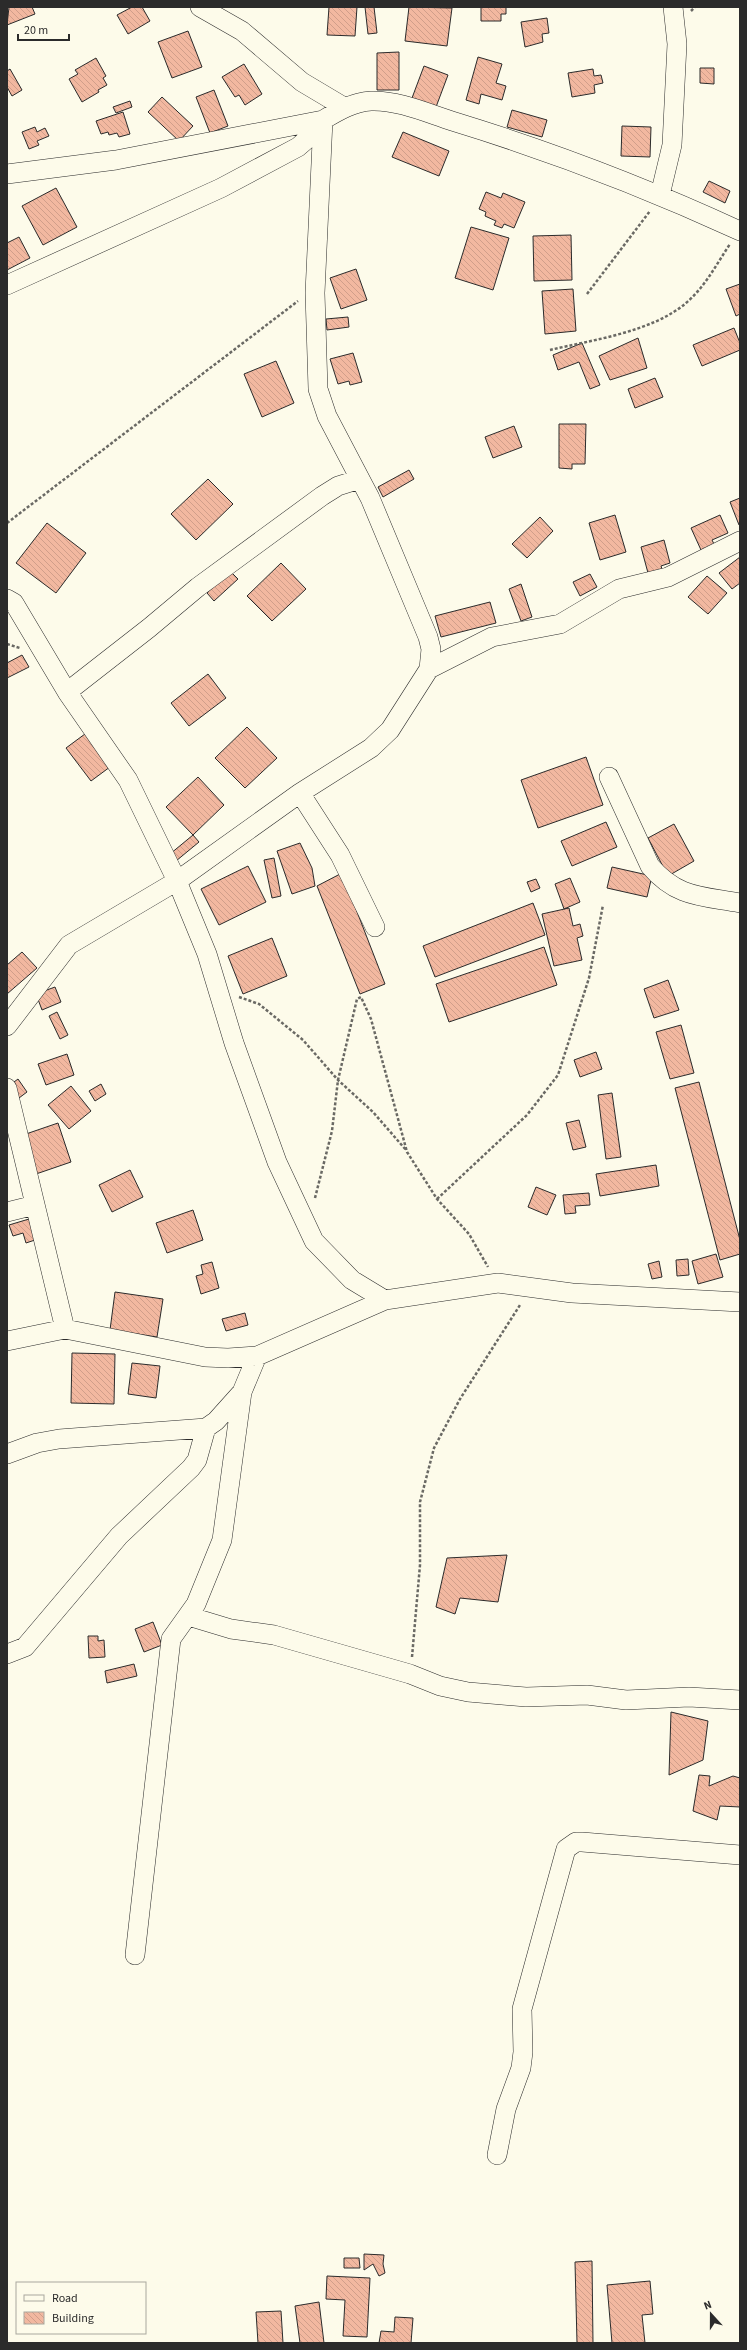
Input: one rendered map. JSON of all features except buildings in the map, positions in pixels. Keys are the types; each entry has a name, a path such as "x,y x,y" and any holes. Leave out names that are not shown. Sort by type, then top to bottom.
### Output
{"street":[{"path":"200,7 242,31 302,82 344,107"},
{"path":"660,195 672,145 677,44 673,7"},
{"path":"7,285 222,188 298,147 323,120 344,107 361,102 390,102 496,134 660,195 739,231"},
{"path":"7,174 116,160 323,120"},
{"path":"7,1026 69,945 177,881 300,793 358,758 390,730 428,669 431,649 428,637 360,479 327,416 318,389 315,293 323,120"},
{"path":"67,692 150,628 198,587 322,496 338,486 360,479"},
{"path":"428,669 492,637 560,624 619,590 668,577 740,540"},
{"path":"9,598 67,692 128,780 177,881 207,954 234,1043 277,1162 307,1228 314,1241 352,1280 385,1300"},
{"path":"609,777 650,866 660,877 676,889 689,894 740,903"},
{"path":"300,793 340,856 375,927"},
{"path":"7,1088 65,1329"},
{"path":"7,1212 35,1205"},
{"path":"7,1341 65,1329 205,1357 228,1358 257,1356 385,1300 498,1283 572,1293 740,1302"},
{"path":"135,1955 171,1639 188,1616 199,1597 222,1540 242,1392 257,1356"},
{"path":"7,1454 36,1443 59,1439 206,1428 216,1421 242,1392"},
{"path":"7,1654 25,1647 119,1536 191,1468 197,1460 206,1428"},
{"path":"188,1616 231,1629 274,1635 410,1674 440,1686 468,1692 511,1696 587,1695 626,1700 689,1697 740,1700"},
{"path":"497,2155 506,2109 522,2058 522,2009 566,1849 576,1842 582,1842 740,1855"}],"path":[{"path":"586,294 660,195"},
{"path":"550,350 622,333 663,318 677,310 701,288 739,231"},
{"path":"7,523 292,304 315,293"},
{"path":"437,1199 527,1115 558,1075 590,978 603,905"},
{"path":"238,994 240,999 259,1004 303,1040 338,1080 373,1112 407,1152 437,1199 469,1234 498,1283"},
{"path":"307,1228 332,1131 338,1080 353,1012 357,999 361,997 371,1019 407,1152"},
{"path":"410,1674 420,1565 420,1502 434,1448 460,1398 508,1322 532,1288"}]}
